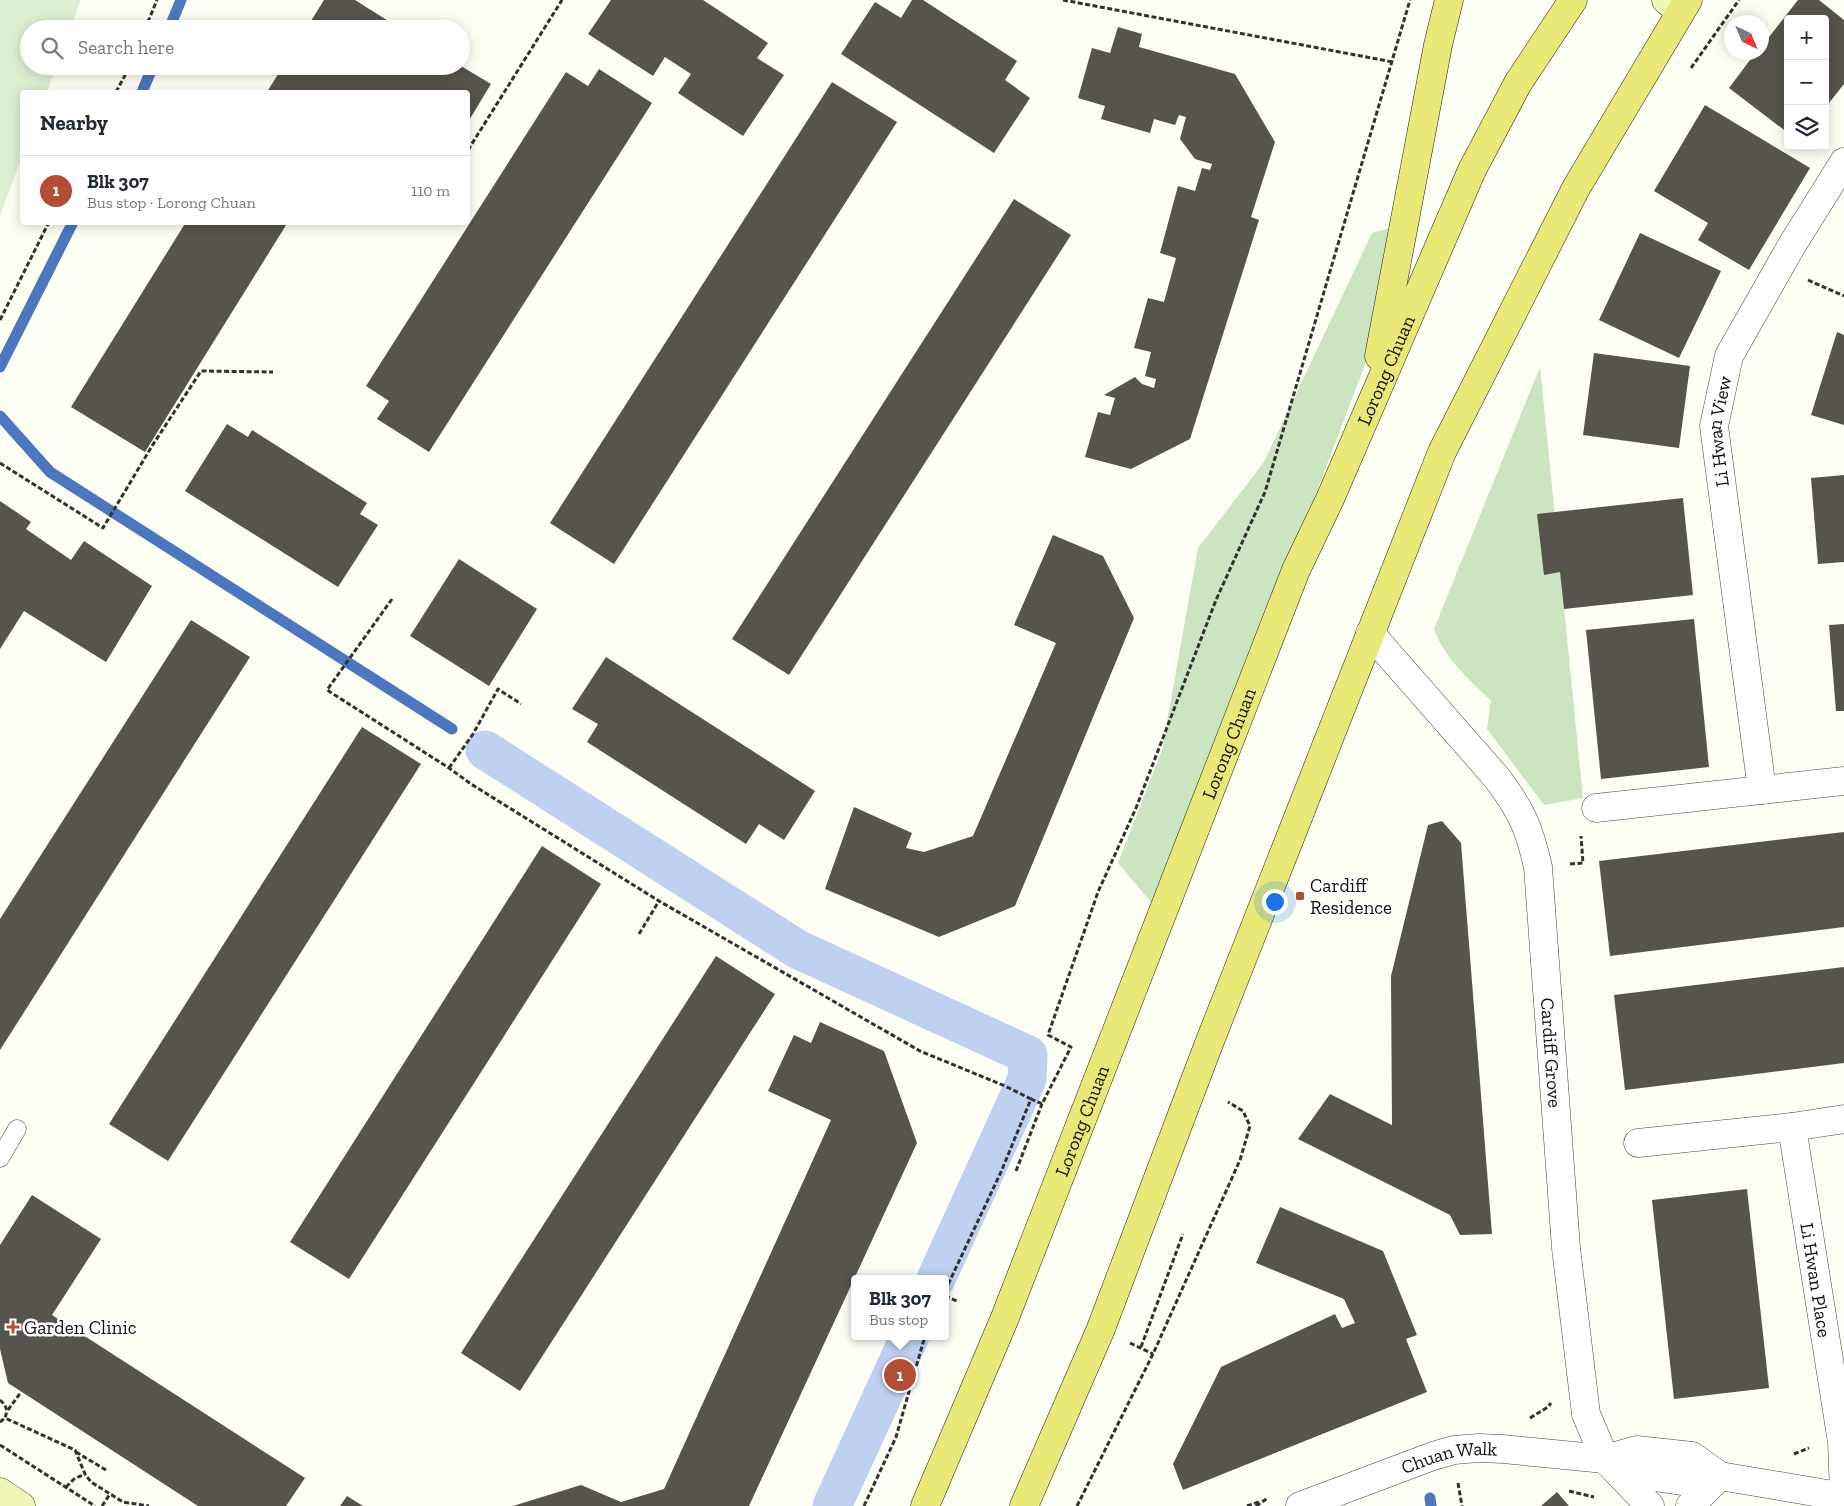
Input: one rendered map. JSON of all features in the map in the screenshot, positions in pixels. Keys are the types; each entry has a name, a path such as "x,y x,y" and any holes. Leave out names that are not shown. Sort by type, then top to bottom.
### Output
{"main road":[{"path":"1370,404 1436,54 1449,0"},
{"name":"Lorong Chuan","path":"925,1506 1008,1311 1296,570 1330,499 1472,170 1518,83 1573,0"},
{"path":"1024,1506 1100,1331 1208,1046 1442,452 1576,188 1678,4"},
{"path":"0,1492 21,1506"}],"street":[{"name":"Li Hwan View","path":"1762,790 1714,426 1729,356 1792,245 1844,162"},
{"name":"Cardiff Grove","path":"1370,633 1497,778 1524,818 1532,839 1538,867 1566,1248 1586,1414 1605,1459 1650,1506"},
{"path":"1596,808 1844,781"},
{"path":"1638,1143 1844,1119"},
{"name":"Li Hwan Place","path":"1792,1126 1842,1442 1844,1493"},
{"name":"Chuan Walk","path":"1300,1506 1433,1456 1454,1450 1478,1448 1605,1459 1641,1476 1688,1482 1720,1476"},
{"path":"1690,1506 1720,1476 1844,1497"}],"lane":[{"path":"0,1158 17,1129"}],"path":[{"path":"149,20 157,0"},
{"path":"470,147 562,0"},
{"path":"1063,0 1393,62"},
{"path":"1016,1170 1042,1104 1071,1047 1048,1035 1098,892 1136,808 1216,600 1266,492 1410,0"},
{"path":"1691,68 1739,0"},
{"path":"117,90 125,75"},
{"path":"0,320 48,225"},
{"path":"0,463 103,528 152,446 201,371 272,372"},
{"path":"392,599 327,690 471,784 659,901 920,1051 1005,1086 1042,1104"},
{"path":"449,768 473,734 498,689 521,704"},
{"path":"1538,867 1583,863 1579,810 1596,808"},
{"path":"639,934 659,901"},
{"path":"949,1282 1001,1172 1031,1099"},
{"path":"1077,1506 1152,1354 1240,1160 1250,1126 1243,1111 1228,1102"},
{"path":"1152,1354 1141,1347 1183,1234"},
{"path":"949,1297 957,1300"},
{"path":"864,1506 896,1437 924,1340"},
{"path":"0,1422 5,1418 21,1392"},
{"path":"0,1400 8,1411"},
{"path":"5,1418 76,1452 106,1470"},
{"path":"0,1445 95,1506"},
{"path":"76,1452 85,1474 91,1482 128,1503 149,1506"},
{"path":"66,1487 74,1479 85,1474"},
{"path":"1457,1478 1462,1506"},
{"path":"1560,1488 1597,1498"},
{"path":"102,1506 110,1494"},
{"path":"1247,1506 1262,1501"}],"green space":[{"path":"0,0 81,0 73,20 20,20 20,75 53,75 48,90 20,90 20,161 0,216"},
{"path":"1420,220 1266,625 1155,907 1118,863 1162,750 1198,548 1264,462 1372,233"},
{"path":"1540,367 1583,798 1544,805 1487,729 1491,701 1451,659 1444,650 1434,629"}],"building":[{"path":"324,0 355,0 387,20 312,20"},
{"path":"611,0 703,0 768,43 757,58 784,75 743,136 678,93 691,74 665,57 653,76 588,34"},
{"path":"912,0 923,0 1017,61 1005,80 1030,98 994,153 841,54 875,2 901,18"},
{"path":"1798,0 1819,0 1844,20 1844,84 1829,103 1829,15 1786,15"},
{"path":"1784,18 1784,130 1729,88 1750,60 1769,60 1769,37"},
{"path":"1118,27 1142,34 1139,47 1235,74 1275,142 1251,217 1259,220 1190,439 1131,469 1085,457 1098,412 1110,415 1115,398 1104,395 1135,377 1142,384 1154,388 1156,379 1145,376 1151,352 1134,348 1148,298 1164,302 1176,258 1160,253 1178,186 1195,191 1202,168 1210,170 1212,164 1195,159 1180,139 1186,117 1179,115 1175,125 1154,119 1150,133 1101,119 1105,106 1078,98 1092,48 1110,53"},
{"path":"599,69 652,103 429,452 377,419 389,401 366,386 566,72 588,86"},
{"path":"470,71 491,84 470,119 470,90 268,90 277,75 470,75"},
{"path":"832,82 897,122 614,564 550,523"},
{"path":"1705,105 1810,168 1749,270 1698,240 1708,223 1654,191"},
{"path":"1014,199 1071,235 789,675 732,639"},
{"path":"184,225 286,225 145,452 71,407"},
{"path":"1640,233 1721,271 1679,358 1599,320"},
{"path":"1837,332 1844,335 1844,425 1811,415"},
{"path":"1594,353 1690,366 1679,448 1583,435"},
{"path":"227,424 248,437 252,430 367,503 360,514 378,525 338,587 185,491"},
{"path":"1844,475 1844,562 1818,564 1811,478"},
{"path":"1683,498 1693,595 1564,609 1560,572 1544,575 1537,514"},
{"path":"0,501 31,522 26,529 71,560 84,541 152,586 106,662 24,611 0,649"},
{"path":"1053,535 1103,556 1134,618 1015,906 939,937 825,889 854,807 912,833 906,848 924,852 973,836 1056,643 1014,625"},
{"path":"459,559 537,609 489,686 410,636"},
{"path":"1694,619 1709,767 1601,779 1586,630"},
{"path":"191,620 250,657 0,1050 0,919"},
{"path":"1844,624 1844,711 1836,711 1829,625"},
{"path":"606,657 815,791 784,840 759,824 746,844 587,742 598,724 572,709"},
{"path":"362,727 421,764 168,1161 109,1124"},
{"path":"1442,821 1461,843 1492,1234 1460,1235 1450,1215 1298,1139 1330,1094 1392,1125 1391,976 1428,825"},
{"path":"1844,832 1844,927 1610,956 1599,861"},
{"path":"542,846 601,884 349,1279 290,1242"},
{"path":"716,956 775,994 520,1391 461,1353"},
{"path":"1844,967 1844,1063 1625,1090 1614,995"},
{"path":"820,1022 884,1051 917,1143 856,1275 851,1275 851,1286 749,1506 513,1506 581,1485 621,1502 664,1489 831,1120 768,1091 794,1035 811,1043"},
{"path":"1747,1189 1769,1388 1674,1399 1652,1200"},
{"path":"32,1195 101,1239 52,1315 305,1478 286,1506 198,1506 8,1383 0,1349 0,1245"},
{"path":"1280,1207 1383,1251 1417,1335 1406,1339 1427,1392 1183,1490 1173,1464 1221,1367 1335,1314 1342,1328 1355,1323 1344,1299 1256,1263"},
{"path":"1557,1492 1569,1506 1541,1506"},
{"path":"347,1496 363,1506 340,1506"}],"waterway":[{"path":"173,20 181,0"},
{"path":"143,90 149,75"},
{"path":"0,367 71,225"},
{"path":"0,416 50,472 452,729"},
{"path":"485,750 797,949 1028,1055 1027,1079 938,1275"},
{"path":"832,1506 908,1340"},
{"path":"1430,1498 1431,1506"}],"place":[{"name":"Cardiff Residence","path":"1300,896"},
{"name":"Garden Clinic","path":"13,1327"},
{"name":"Blk 307","path":"900,1375"}]}
